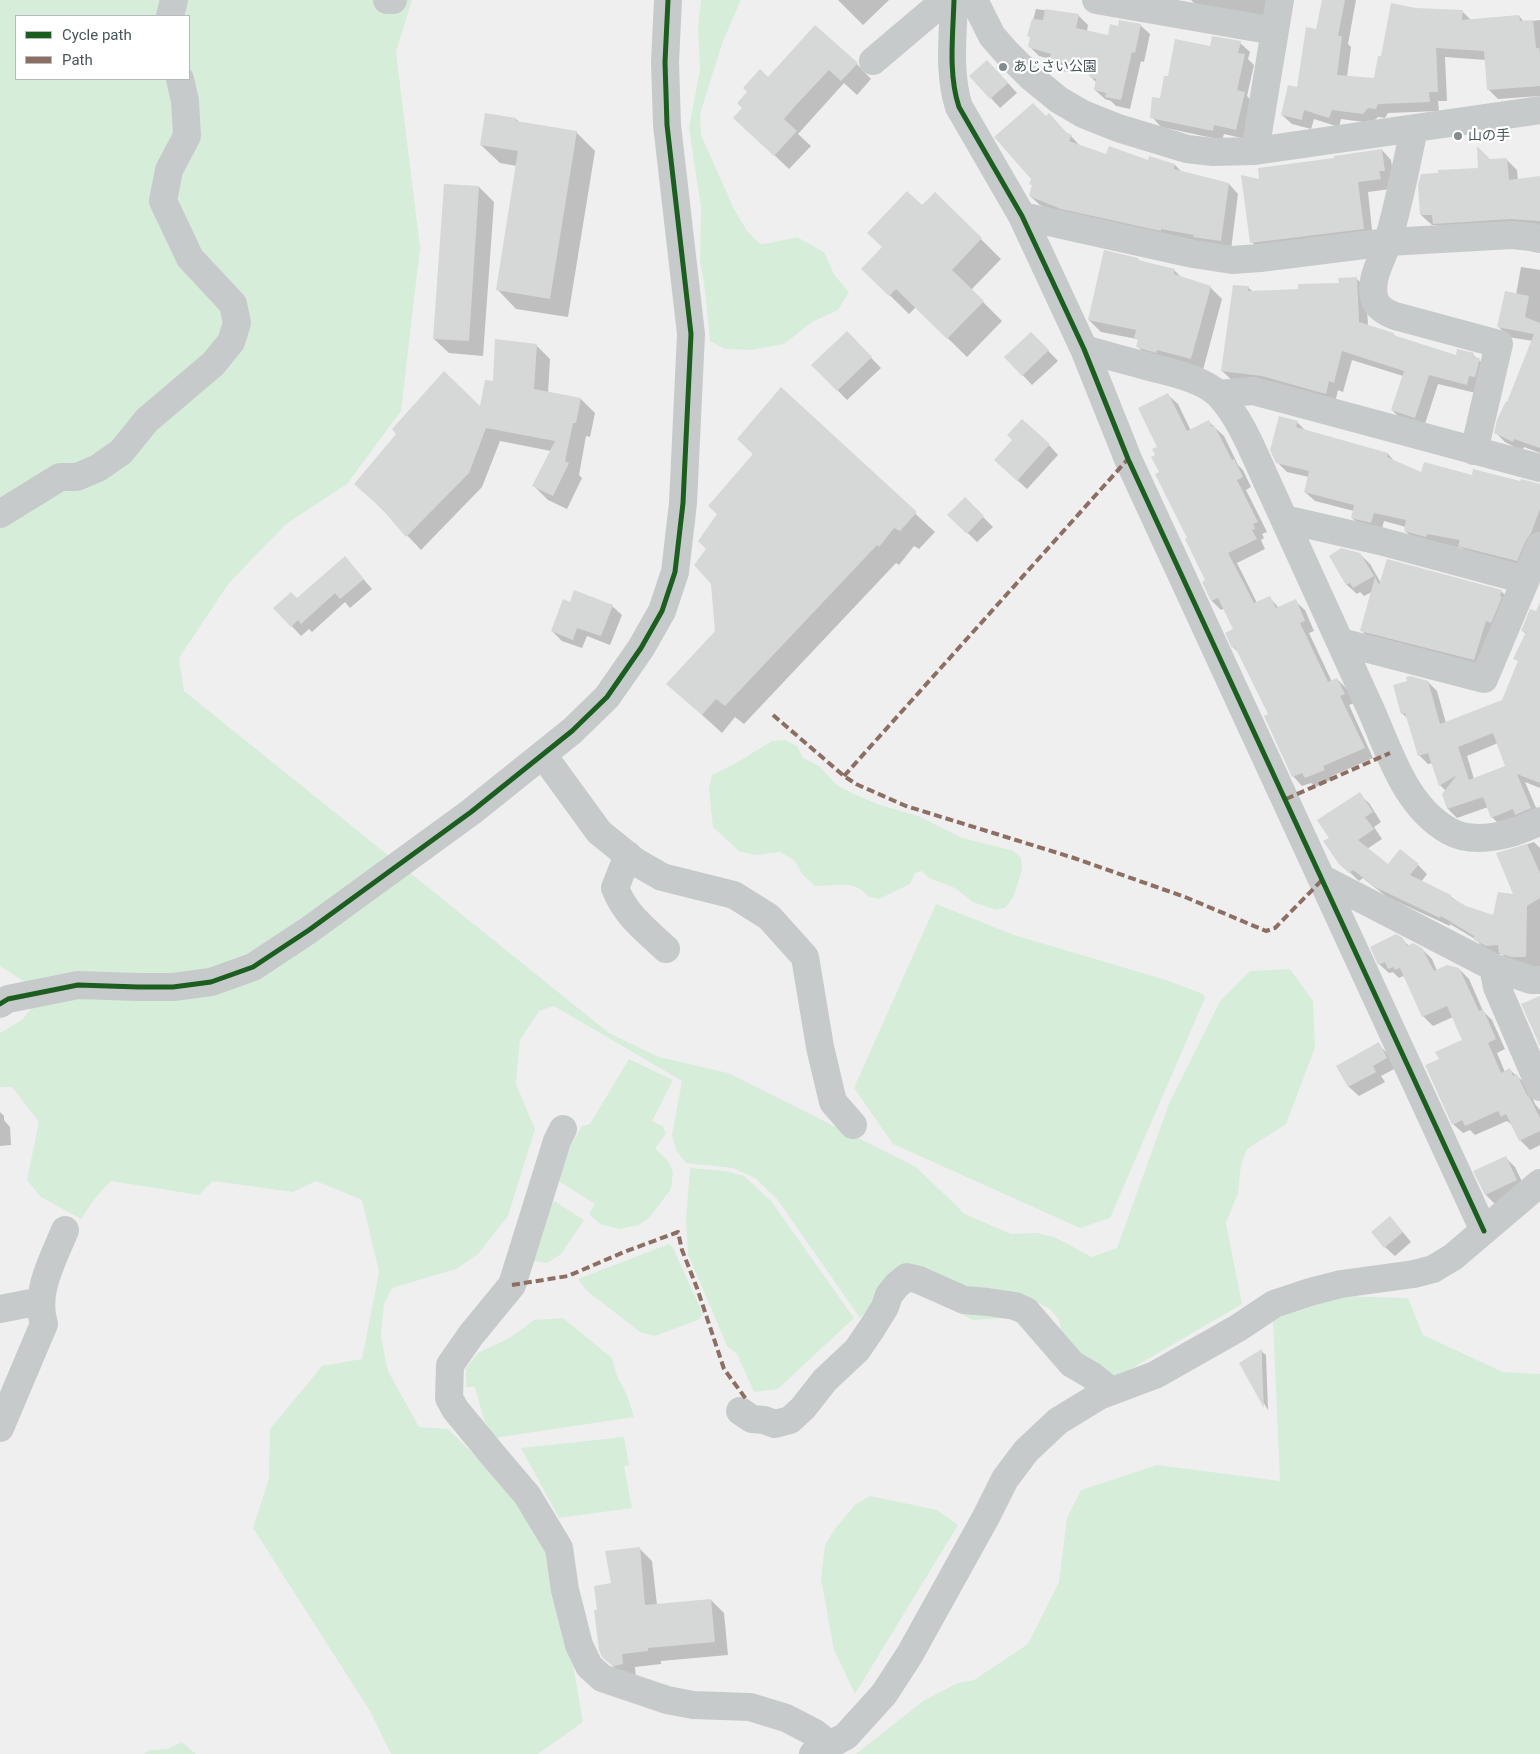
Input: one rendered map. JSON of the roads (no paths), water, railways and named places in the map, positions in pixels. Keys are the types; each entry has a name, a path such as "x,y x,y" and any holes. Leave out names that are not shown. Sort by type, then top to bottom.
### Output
{"street":[{"path":"170,15 174,0"},
{"path":"387,0 393,0"},
{"path":"0,1004 8,999 78,985 173,987 211,982 253,967 309,930 471,812 543,755 572,731 607,697 641,648 662,611 675,572 683,503 691,334 667,125 664,62 668,0"},
{"path":"873,61 945,0"},
{"path":"954,0 953,47 955,93 959,107 1022,216 1084,349 1128,459 1484,1231"},
{"path":"974,0 992,36 1032,78 1059,100 1083,114 1118,128 1187,150 1213,152 1255,151 1540,110"},
{"path":"1096,0 1167,6 1274,31"},
{"path":"1255,151 1280,0"},
{"path":"0,514 60,477 77,477 98,468 121,452 147,420 212,364 231,342 237,322 233,304 190,258 163,201 170,170 187,136 185,101 180,80"},
{"path":"1414,129 1388,242 1378,266 1373,290 1375,301 1383,310 1395,316 1499,344 1474,451"},
{"path":"1022,216 1193,254 1232,260 1388,242 1512,235 1540,240"},
{"path":"1084,349 1192,378 1218,394 1241,426 1341,642 1399,773 1413,798 1428,816 1450,832 1476,838 1522,830 1540,821"},
{"path":"1218,394 1253,392 1540,468"},
{"path":"1284,518 1380,541 1525,580"},
{"path":"1341,642 1484,679 1540,546"},
{"path":"543,755 599,832 628,855 662,877 734,895 769,917 805,957 820,1048 833,1102 853,1125"},
{"path":"628,855 616,888 621,903 631,916 666,949"},
{"path":"1323,879 1493,968 1530,980 1540,980"},
{"path":"1493,968 1497,987 1540,1087"},
{"path":"562,1129 512,1285 471,1335 450,1365 449,1398 455,1409 485,1447 528,1495 559,1548 565,1590 579,1645 589,1666 602,1678 667,1700 693,1705 750,1707 786,1718 815,1733 821,1749 846,1736 884,1694 924,1630 1005,1479 1026,1451 1058,1421 1099,1396 1155,1374 1238,1328 1274,1304 1341,1284 1414,1274 1433,1268 1453,1257 1540,1183"},
{"path":"0,1428 44,1324 41,1316 42,1288 65,1230"},
{"path":"740,1411 752,1419 776,1424 790,1420 803,1408 825,1380 857,1350 885,1307 889,1294 907,1277 919,1280 964,1300 1016,1306 1026,1312 1072,1364 1091,1374 1111,1391"},
{"path":"0,1309 42,1300"}],"place":[{"name":"あじさい公園","path":"1003,67"},
{"name":"山の手","path":"1458,136"}]}
